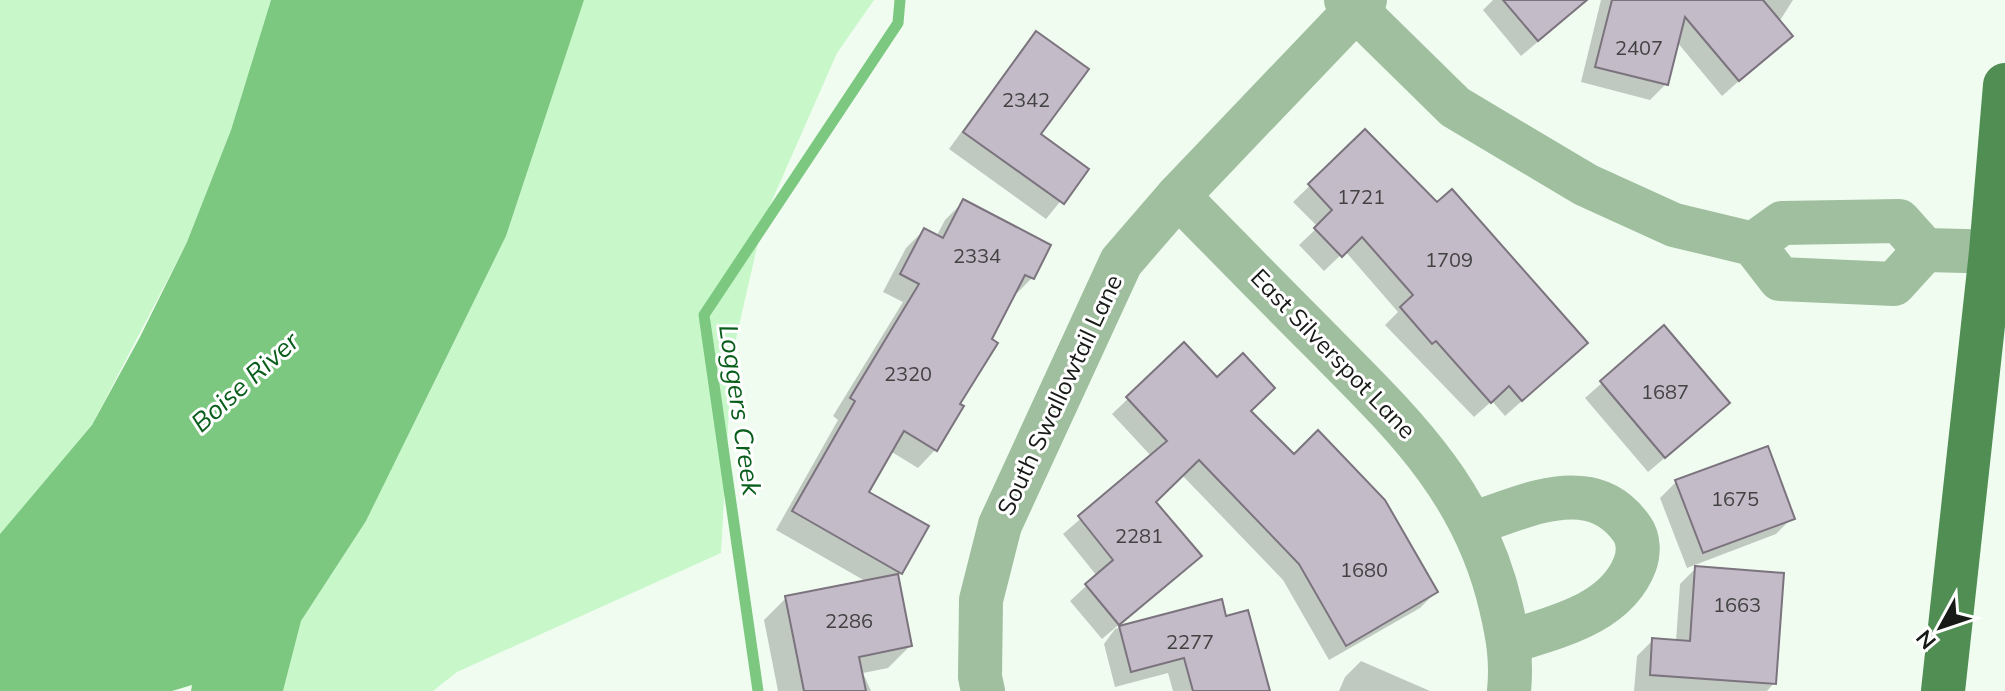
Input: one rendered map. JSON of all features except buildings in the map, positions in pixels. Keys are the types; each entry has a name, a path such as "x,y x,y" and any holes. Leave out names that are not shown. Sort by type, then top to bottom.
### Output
{"main road":[{"path":"1943,691 1998,252 2005,85"}],"street":[{"name":"South Swallowtail Lane","path":"983,691 980,677 981,600 1000,525 1121,262 1356,3"},
{"path":"1356,3 1455,107 1586,185 1674,225 1753,244 1780,279 1894,284 1925,250"},
{"name":"East Silverspot Lane","path":"1178,196 1408,428 1449,482 1474,523 1496,586 1509,642 1509,691"},
{"path":"1753,244 1782,223 1899,221 1925,250 1998,252"},
{"path":"1474,523 1546,500 1582,498 1617,510 1635,533 1639,555 1628,584 1602,607 1509,642"}],"shaded area":[{"path":"0,0 271,0 231,130 187,242 92,425 0,534"},
{"path":"584,0 874,0 837,53 763,221 732,356 721,553 457,672 433,691 283,691 301,621 366,521 506,236"}],"water":[{"name":"Boise River","path":"271,0 584,0 506,236 366,521 301,621 283,691 191,691 192,685 172,691 0,691 0,534 92,425 140,337 187,242 231,130"}],"waterway":[{"name":"Loggers Creek","path":"758,691 704,315 898,23 900,0"}]}
